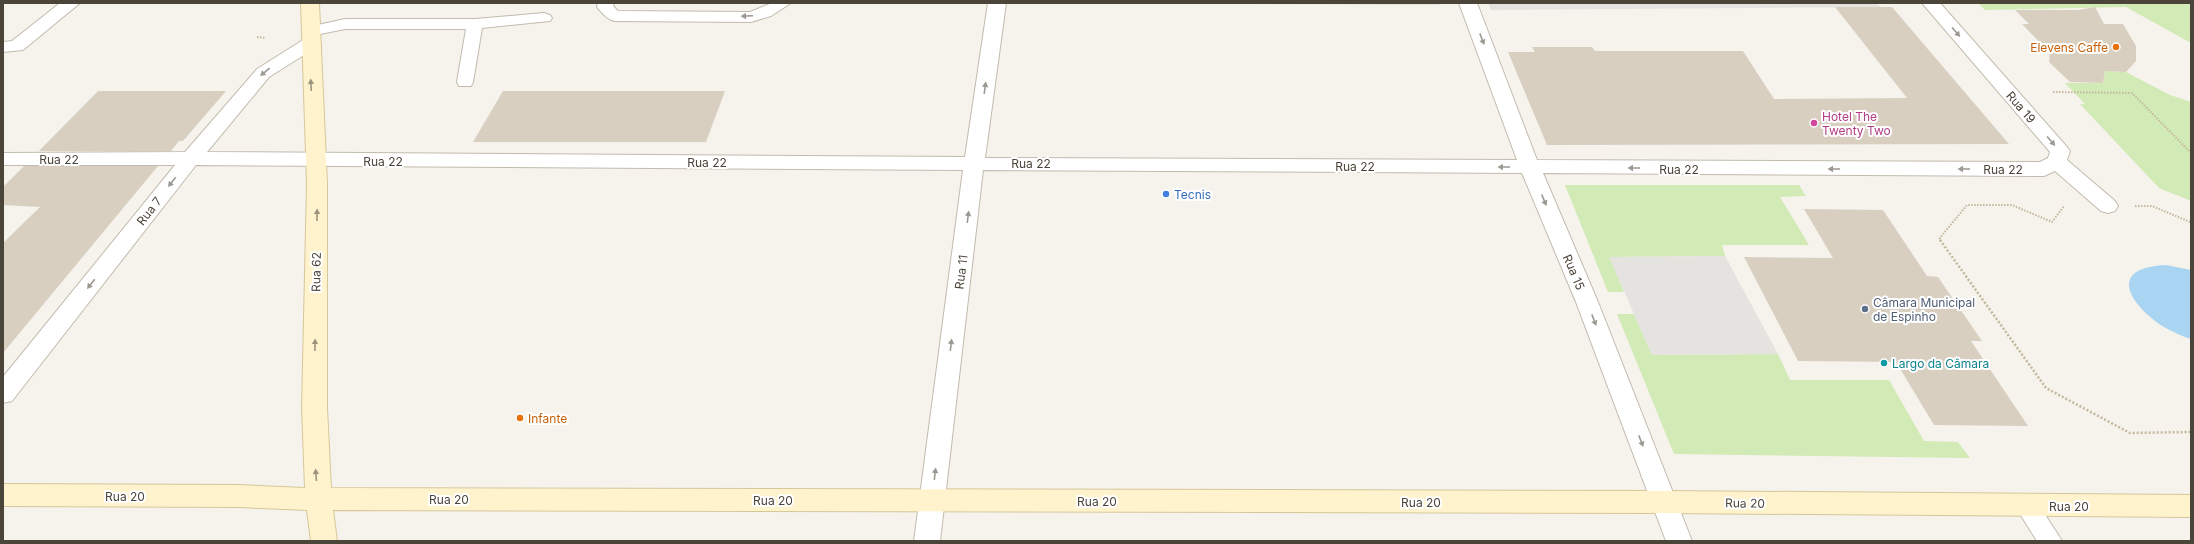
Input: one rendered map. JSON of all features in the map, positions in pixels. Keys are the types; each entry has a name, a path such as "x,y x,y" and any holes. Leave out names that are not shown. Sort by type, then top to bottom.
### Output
{"main road":[{"name":"Rua 62","path":"310,3 310,37 317,184 314,437 317,498 324,541"},
{"name":"Rua 20","path":"3,495 317,498 1664,502 2027,506 2191,506"}],"street":[{"path":"3,47 16,46 71,3"},
{"name":"Rua 11","path":"927,541 974,163 997,3"},
{"name":"Rua 15","path":"1468,3 1530,167 1587,302 1679,541"},
{"name":"Rua 19","path":"1931,3 2060,151 2057,162"},
{"name":"Rua 7","path":"3,394 191,158 263,73 310,37"},
{"name":"Rua 22","path":"3,159 315,158 357,161 2038,169 2044,169 2057,162"},
{"path":"2057,162 2108,206"}],"lane":[{"path":"606,3 605,7 614,16 751,17 765,13 783,3"},
{"path":"310,37 345,24 475,24 544,18"},
{"path":"465,82 475,24"},
{"path":"2027,506 2050,541"}],"path":[{"path":"2053,92 2132,93 2191,153"},
{"path":"2191,220 2152,206 2062,206 2052,222 2012,205 1967,205 1939,239 2046,388 2130,433 2191,432"}],"green space":[{"path":"1978,3 2191,3 2191,43 2126,7 1985,10"},
{"path":"2105,71 2126,72 2170,95 2191,102 2191,201 2159,188 2080,104 2085,104 2065,83 2103,83"},
{"path":"1565,185 1799,185 1806,196 1780,197 1809,245 1722,245 1725,256 1610,257 1624,292 1608,292"},
{"path":"1617,314 1634,314 1652,355 1778,354 1790,380 1889,380 1924,441 1958,442 1970,458 1674,454"}],"shaded area":[{"path":"1025,3 1440,3 1441,5"},
{"path":"1488,3 1876,3 1881,7 1491,10"},
{"path":"1725,256 1778,354 1652,355 1609,257"}],"water":[{"path":"2166,265 2191,270 2191,339 2173,332 2155,321 2136,302 2131,292 2129,284 2131,277 2138,271 2150,267"}],"building":[{"path":"1835,7 1892,7 2009,144 1547,145 1508,52 1535,52 1532,47 1592,47 1595,51 1743,51 1774,99 1907,98"},
{"path":"2095,7 2104,24 2123,24 2136,46 2136,61 2126,72 2105,71 2103,83 2070,82 2049,62 2050,53 2022,24 2029,24 2015,10 2078,10"},
{"path":"98,91 226,91 183,141 179,141 171,151 39,151"},
{"path":"503,91 725,91 706,142 473,142"},
{"path":"24,166 158,166 3,353 3,243 40,207 3,205 3,187"},
{"name":"Câmara Municipal de Espinho","path":"1804,209 1883,210 1927,276 1938,277 1982,341 1971,341 2028,426 1934,425 1896,362 1798,361 1744,257 1833,258"}],"place":[{"name":"Elevens Caffe","path":"2116,47"},
{"name":"Hotel The Twenty Two","path":"1814,123"},
{"name":"Tecnis","path":"1166,194"},
{"name":"Câmara Municipal de Espinho","path":"1865,309"},
{"name":"Largo da Câmara","path":"1884,363"},
{"name":"Infante","path":"520,418"}]}
